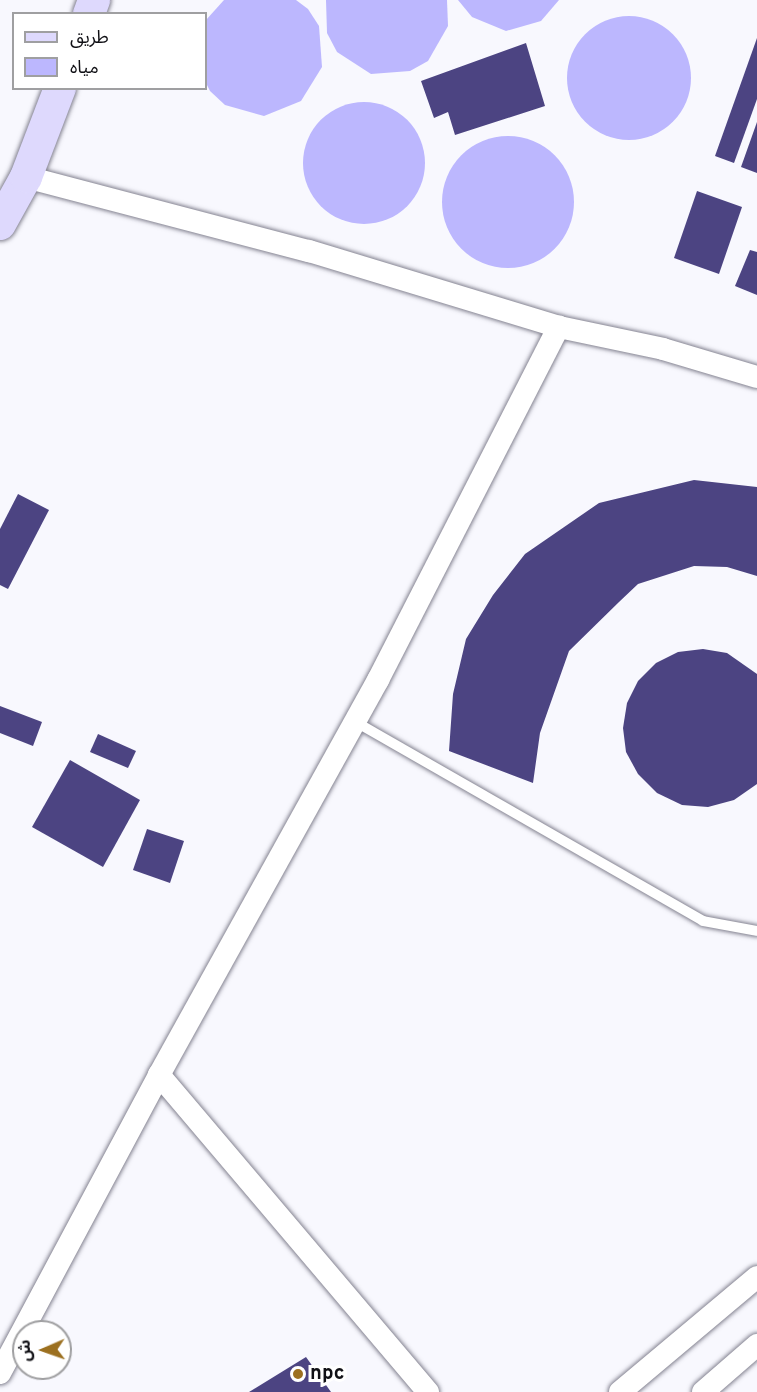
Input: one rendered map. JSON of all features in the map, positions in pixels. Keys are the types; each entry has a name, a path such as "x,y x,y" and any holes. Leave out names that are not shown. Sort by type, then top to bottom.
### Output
{"main road":[{"path":"0,224 26,177 59,90"}],"street":[{"path":"26,177 309,251 559,327 663,349 757,377"},
{"path":"0,1373 159,1075 354,721 559,327"},
{"path":"159,1075 428,1392"},
{"path":"620,1392 757,1277"},
{"path":"703,1392 757,1345"}],"lane":[{"path":"354,721 703,921 757,931"}],"water":[{"path":"224,0 296,0 308,9 319,26 322,67 301,101 264,116 225,105 207,85 207,19"},
{"path":"326,0 447,0 448,26 428,61 410,71 371,74 337,52 327,33"},
{"path":"458,0 559,0 541,21 506,31 472,17"},
{"path":"629,16 653,21 673,34 686,54 691,78 686,102 673,122 653,135 629,140 605,135 585,122 572,102 567,78 572,54 585,34 605,21"},
{"path":"364,102 387,107 398,112 407,120 415,129 420,140 425,163 420,186 415,197 407,206 398,214 387,219 364,224 341,219 330,214 321,206 313,197 308,186 303,163 308,140 313,129 321,120 330,112 341,107"},
{"path":"508,136 533,141 555,155 569,177 574,202 569,227 555,249 533,263 508,268 483,263 461,249 447,227 442,202 447,177 461,155 483,141"}],"building":[{"path":"757,38 757,99 734,163 715,156"},
{"path":"526,43 545,106 455,135 448,112 434,118 421,81"},
{"path":"757,122 757,173 741,167"},
{"path":"697,191 742,207 719,274 674,258"},
{"path":"750,250 757,252 757,295 735,286"},
{"path":"694,480 757,487 757,576 727,567 694,566 638,584 569,651 540,733 533,783 449,751 453,694 466,639 493,595 525,554 599,503"},
{"path":"18,494 49,510 8,589 0,585 0,529"},
{"path":"703,649 727,653 757,674 757,784 734,800 708,807 682,805 657,793 638,774 626,752 623,728 627,703 638,681 656,663 678,652"},
{"path":"0,706 42,722 33,746 0,733"},
{"path":"98,734 136,751 128,768 90,752"},
{"path":"70,760 140,800 103,867 32,827"},
{"path":"147,829 184,841 170,883 133,870"},
{"name":"npc","path":"306,1357 331,1392 249,1392"}],"place":[{"name":"npc","path":"298,1374"}]}
